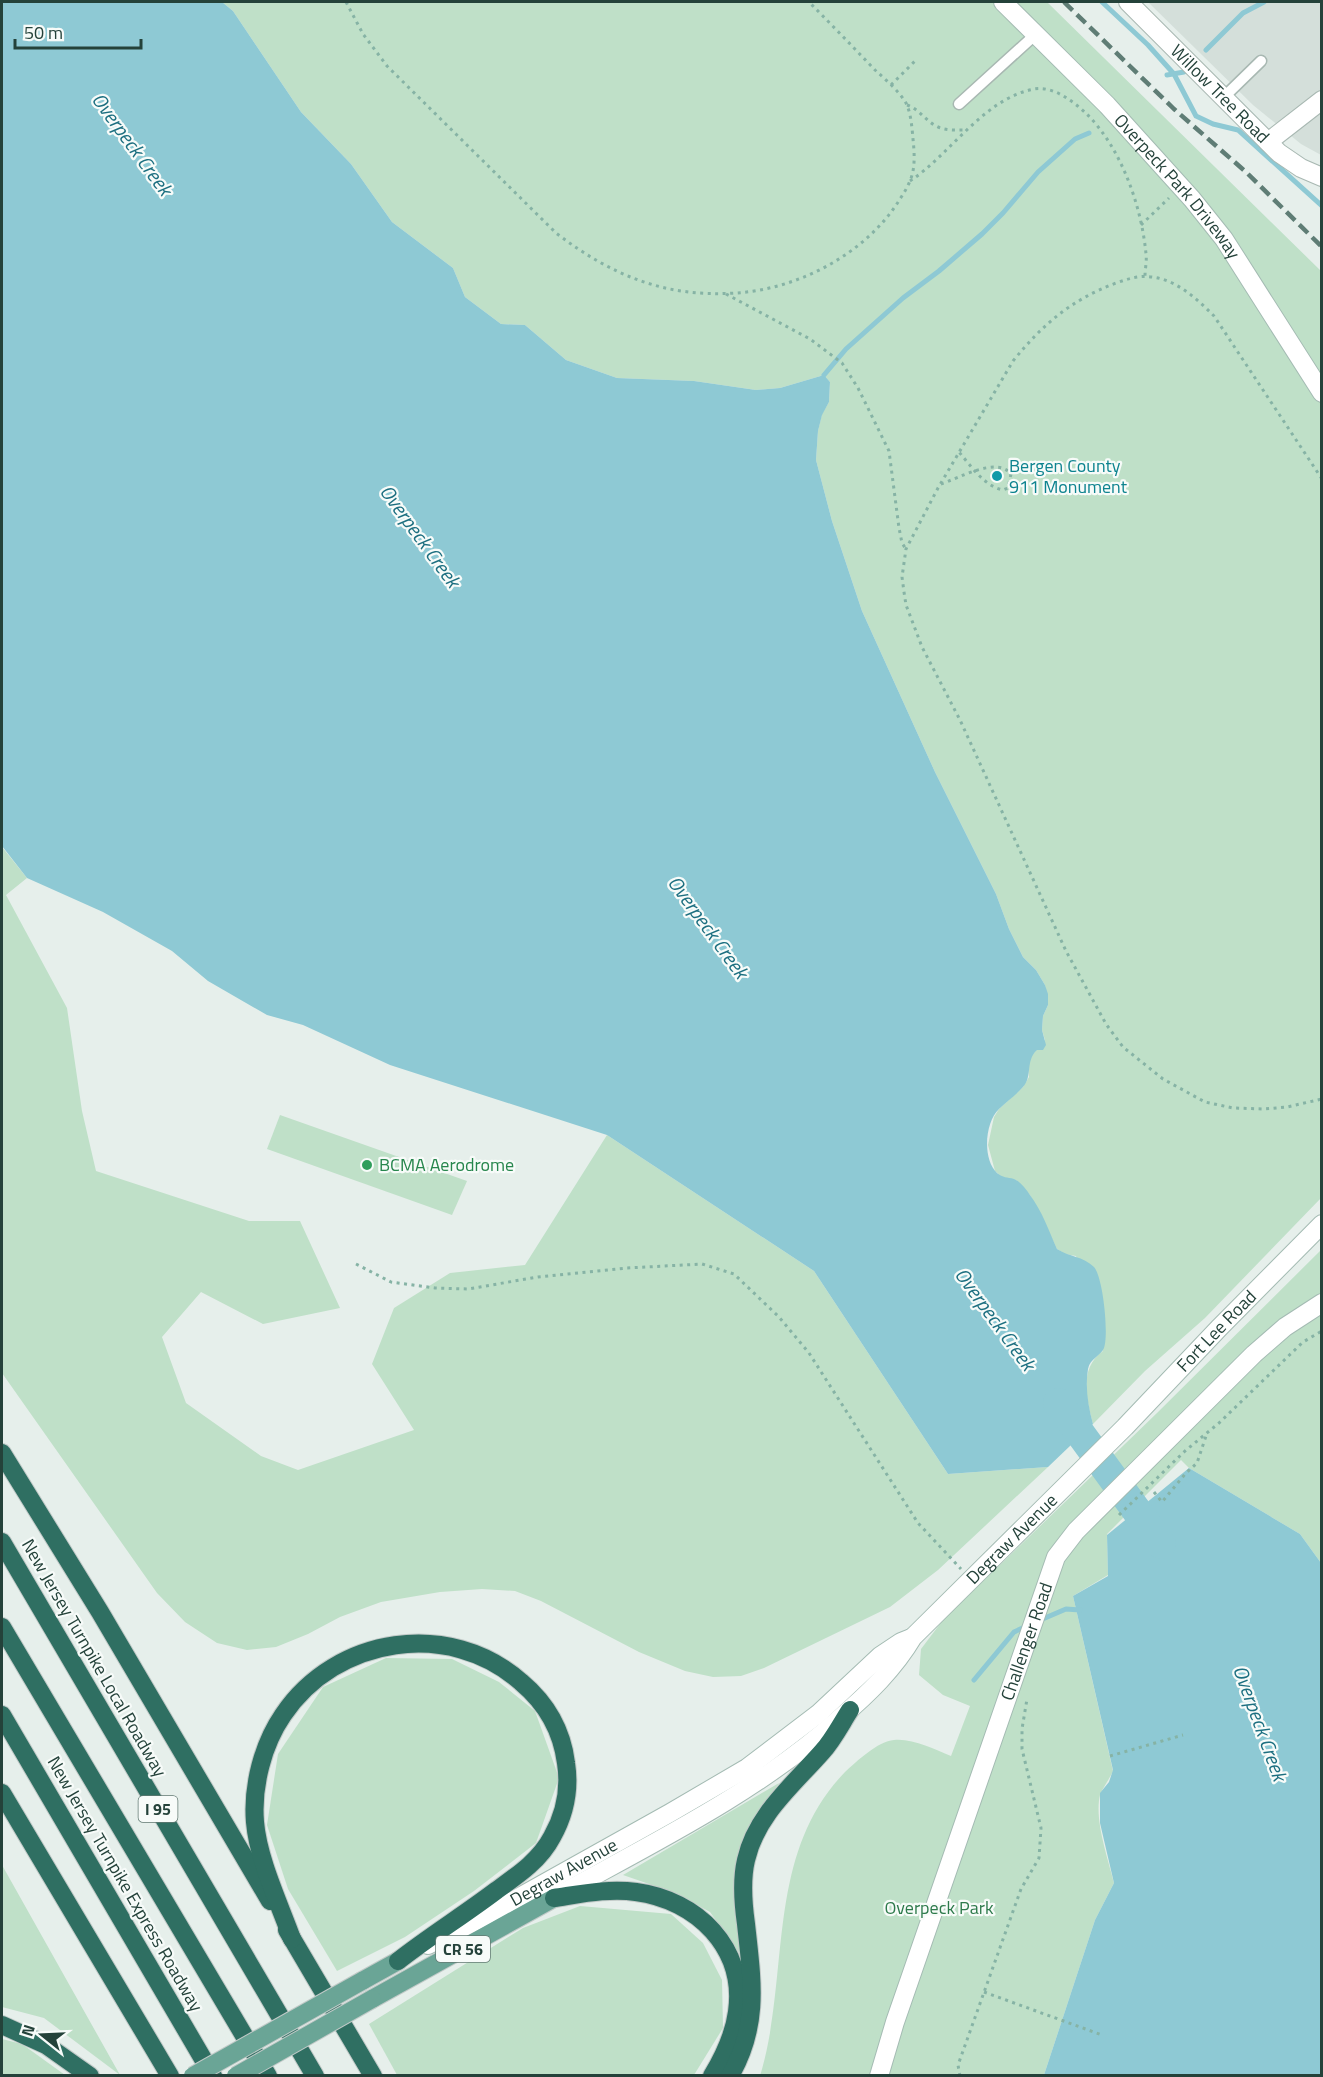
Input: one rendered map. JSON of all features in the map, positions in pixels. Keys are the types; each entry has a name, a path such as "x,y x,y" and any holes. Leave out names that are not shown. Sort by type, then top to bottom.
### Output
{"highway":[{"path":"2,1453 100,1612 373,2076"},
{"name":"New Jersey Turnpike Local Roadway","path":"2,1542 315,2076"},
{"name":"New Jersey Turnpike Express Roadway","path":"2,1626 268,2076"},
{"path":"292,1939 262,1857 255,1820 261,1766 271,1735 279,1721 313,1682 344,1660 400,1644 429,1644 460,1648 498,1665 530,1689 543,1704 554,1723 565,1755 567,1781 565,1806 551,1839 530,1865 469,1912 428,1937 398,1961"},
{"path":"730,2076 747,2037 752,2012 752,1977 743,1893 748,1851 769,1811 824,1750 850,1710"},
{"name":"New Jersey Turnpike Express Roadway","path":"2,1715 213,2076"},
{"path":"2,1793 170,2076"},
{"path":"554,1898 598,1892 636,1892 671,1901 697,1915 718,1936 731,1959 737,1978 738,1998 732,2034 712,2076"},
{"path":"2,2025 46,2045 90,2076"}],"main road":[{"name":"Degraw Avenue","path":"236,2076 554,1898"},
{"name":"Degraw Avenue","path":"193,2076 398,1961"}],"street":[{"name":"Overpeck Park Driveway","path":"1003,2 1107,105 1224,239 1322,393"},
{"name":"Willow Tree Road","path":"1128,2 1268,142 1294,163 1322,177"},
{"path":"1268,142 1322,100"},
{"name":"Fort Lee Road","path":"1112,1440 1322,1224"},
{"name":"Challenger Road","path":"879,2076 895,2022 1056,1557 1076,1531 1265,1344 1285,1327 1322,1303"},
{"name":"Degraw Avenue","path":"554,1898 705,1814 756,1783 805,1748 850,1710 892,1668 913,1637 1112,1440"},
{"name":"Degraw Avenue","path":"398,1961 482,1918 730,1779 795,1733 839,1696 880,1656 913,1637"}],"lane":[{"path":"959,104 1036,34"},
{"path":"1223,98 1261,61"}],"path":[{"path":"346,2 363,34 387,66 556,233 583,254 627,277 673,289 726,294 757,291 800,278 849,253 887,219 910,181 966,130 998,105 1035,89 1050,90 1078,105 1110,141 1121,163 1133,197 1146,257 1145,276"},
{"path":"808,2 907,105 914,154 910,181"},
{"path":"891,86 916,60"},
{"path":"907,105 915,108 936,126 952,130 966,130"},
{"path":"1140,225 1180,186"},
{"path":"1322,479 1214,316 1178,286 1153,277 1136,276 1091,293 1057,314 1013,361 939,485 906,549 902,577 906,605 922,647 964,730 1066,951 1106,1024 1123,1047 1163,1079 1205,1102 1233,1108 1264,1108 1287,1107 1322,1100"},
{"path":"726,294 786,325 832,354 842,363 858,388 890,452 900,535 906,549"},
{"path":"939,485 976,471 994,466 1004,468 1011,474 1008,488 999,489 976,471 959,452"},
{"path":"356,1264 391,1282 435,1288 468,1289 538,1277 627,1268 702,1264 734,1274 795,1335 838,1396 918,1523 972,1580"},
{"path":"1112,1522 1166,1468 1303,1342 1322,1331"},
{"path":"1155,1492 1162,1502 1197,1463 1207,1432"},
{"path":"960,2076 958,2065 1021,1889 1039,1858 1041,1828 1022,1749 1022,1729 1029,1691"},
{"path":"1110,1756 1183,1735"},
{"path":"984,1992 1102,2035"}],"shaded area":[{"path":"1148,2 1321,2 1321,155 1301,144 1253,105"}],"green space":[{"path":"222,2 1047,2 1321,271 1321,1198 1205,1318 1145,1371 1093,1424 1088,1404 1087,1375 1095,1358 1103,1351 1076,1256 1065,1254 1057,1249 1030,1195 1016,1180 1003,1178 995,1171 988,1145 994,1117 999,1109 1023,1087 1029,1077 1028,1065 1032,1055 1045,1040 1042,1030 1043,1016 1048,1005 1045,985 1036,970 1023,957 1009,929 996,894 935,772 862,611 832,521 816,460 818,431 822,414 829,402 830,382 824,375 780,388 756,390 694,381 617,378 566,360 525,325 501,324 465,297 453,268 392,222 351,164 301,112 233,11"},
{"path":"2,847 27,878 6,895 67,1008 82,1111 96,1171 249,1221 300,1221 340,1308 263,1324 201,1292 162,1337 186,1403 261,1456 298,1470 414,1430 372,1364 394,1308 450,1273 525,1265 607,1135 814,1271 948,1474 1048,1467 938,1570 890,1607 764,1668 741,1676 713,1677 685,1671 639,1652 541,1601 515,1591 482,1589 440,1592 381,1602 340,1617 308,1634 276,1647 247,1650 217,1643 185,1622 157,1593 2,1373"},
{"name":"BCMA Aerodrome","path":"280,1115 467,1181 452,1215 267,1149"},
{"name":"Overpeck Park","path":"1321,1250 1321,1563 1300,1534 1189,1468 1181,1460 1107,1534 1108,1575 1073,1596 1113,1771 1101,1793 1099,1816 1114,1883 1095,1920 1044,2075 760,2076 769,2037 791,1878 802,1841 819,1805 845,1772 868,1753 888,1741 915,1742 951,1756 970,1706 943,1695 919,1675 921,1649 943,1620"},
{"path":"386,1658 452,1659 499,1682 535,1711 559,1778 536,1843 474,1891 405,1937 337,1971 288,1889 267,1825 278,1754 323,1687"},
{"path":"779,1783 744,1838 742,1957 710,1912 675,1893 623,1875"},
{"path":"2,1865 120,2075 44,2018 2,2007"},
{"path":"580,1906 671,1914 703,1943 722,1980 723,2028 694,2075 397,2075 369,2024 523,1928"},
{"path":"2,2039 22,2044 65,2075 2,2075"}],"water":[{"path":"2,2 222,2 233,11 301,112 351,164 392,222 453,268 465,297 501,324 525,325 566,360 617,378 694,381 756,390 780,388 824,375 830,382 829,402 822,415 818,431 816,460 832,521 862,611 935,772 996,894 1009,929 1023,957 1036,970 1048,994 1048,1005 1043,1016 1042,1030 1046,1045 1043,1050 1037,1050 1033,1054 1026,1083 994,1115 988,1131 987,1150 992,1167 999,1175 1016,1180 1025,1188 1042,1214 1057,1249 1094,1267 1100,1282 1105,1319 1105,1341 1103,1351 1089,1365 1087,1376 1093,1424 1048,1467 948,1474 814,1271 607,1135 390,1065 303,1025 267,1015 208,981 172,951 103,912 27,878 2,846"},
{"path":"1189,1468 1300,1534 1321,1563 1321,2075 1044,2075 1095,1920 1114,1883 1100,1823 1100,1793 1109,1782 1113,1770 1073,1596 1108,1576 1107,1535"}],"waterway":[{"path":"1102,2 1148,45 1174,74 1196,116 1213,124 1238,130 1322,206"},
{"path":"1206,50 1243,13 1264,2"},
{"path":"1167,75 1184,72"},
{"path":"824,375 846,349 903,298 982,234 1038,172 1075,139 1089,133"},
{"name":"Overpeck Creek","path":"1058,1403 1161,1544"},
{"path":"1038,1621 1066,1609 1080,1610"},
{"path":"974,1680 1014,1632 1027,1626"}],"railway":[{"path":"1064,2 1174,109 1246,172 1322,247"}],"place":[{"name":"Bergen County 911 Monument","path":"997,476"},
{"name":"BCMA Aerodrome","path":"367,1165"}]}
